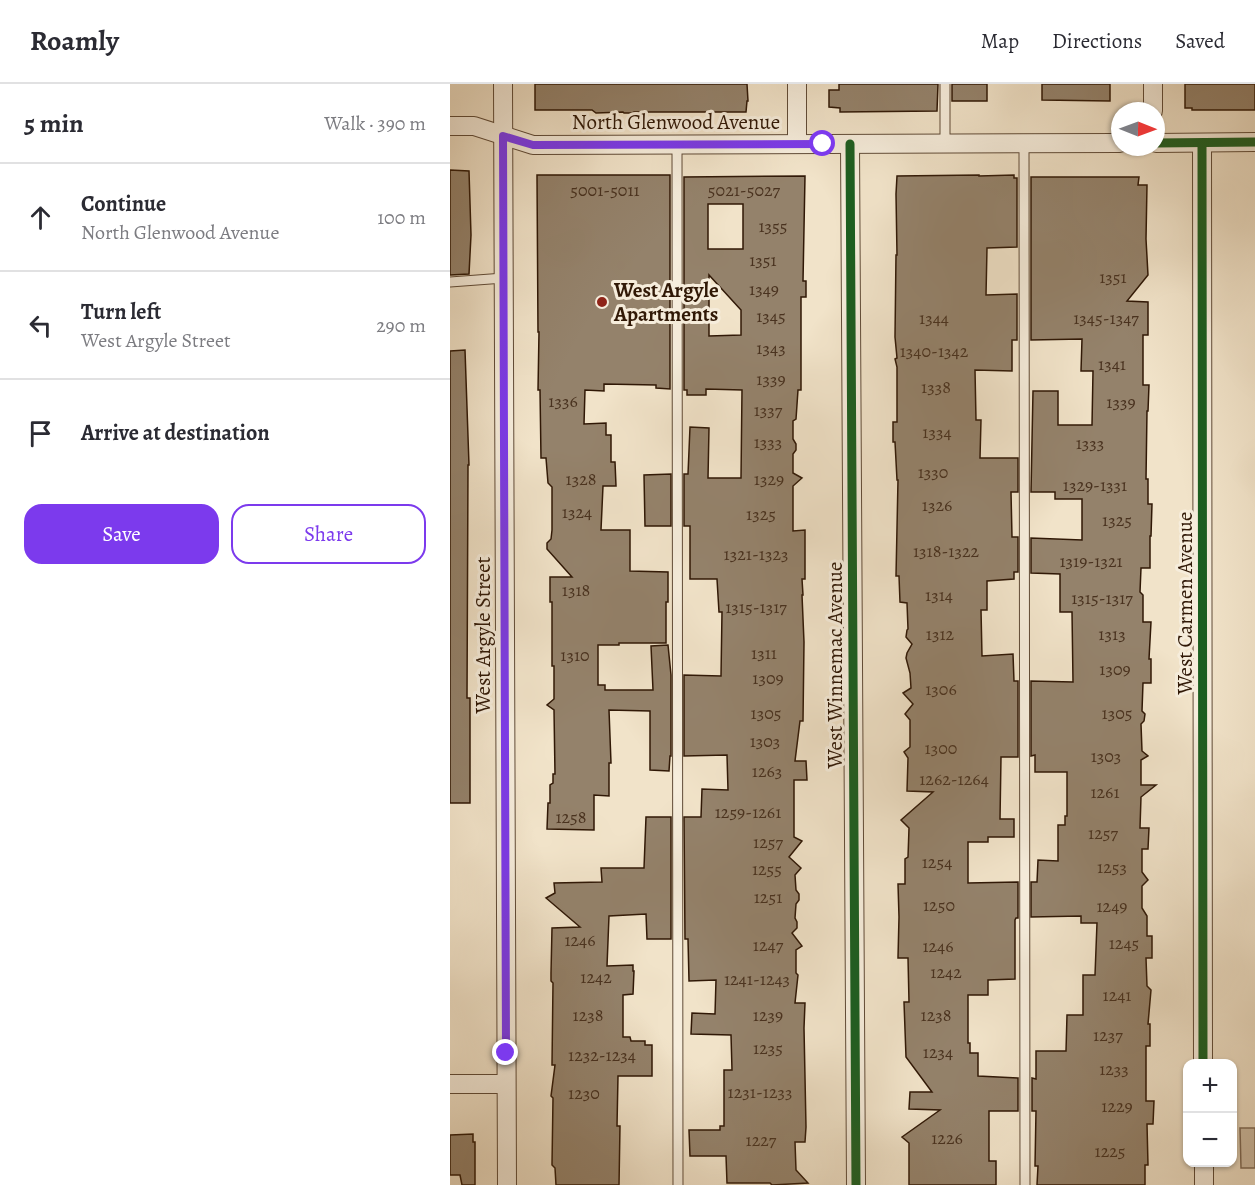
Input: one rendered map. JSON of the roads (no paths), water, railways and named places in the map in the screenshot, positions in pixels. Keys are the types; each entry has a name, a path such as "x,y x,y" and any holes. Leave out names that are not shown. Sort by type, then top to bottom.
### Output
{"street":[{"name":"West Argyle Street","path":"504,84 507,1185"},
{"path":"797,84 797,144"},
{"path":"1153,84 1153,102"},
{"name":"North Glenwood Avenue","path":"450,126 474,126 533,145 1111,143"},
{"path":"1165,143 1255,142"},
{"name":"West Carmen Avenue","path":"1202,143 1203,1059"},
{"name":"West Winnemac Avenue","path":"850,144 856,1185"},
{"path":"450,1084 506,1084"},
{"path":"1204,1167 1204,1185"}],"lane":[{"path":"945,84 945,144"},
{"path":"1024,143 1025,1185"},
{"path":"676,145 678,1185"},
{"path":"450,282 504,278"}],"place":[{"name":"West Argyle Apartments","path":"602,302"}]}
